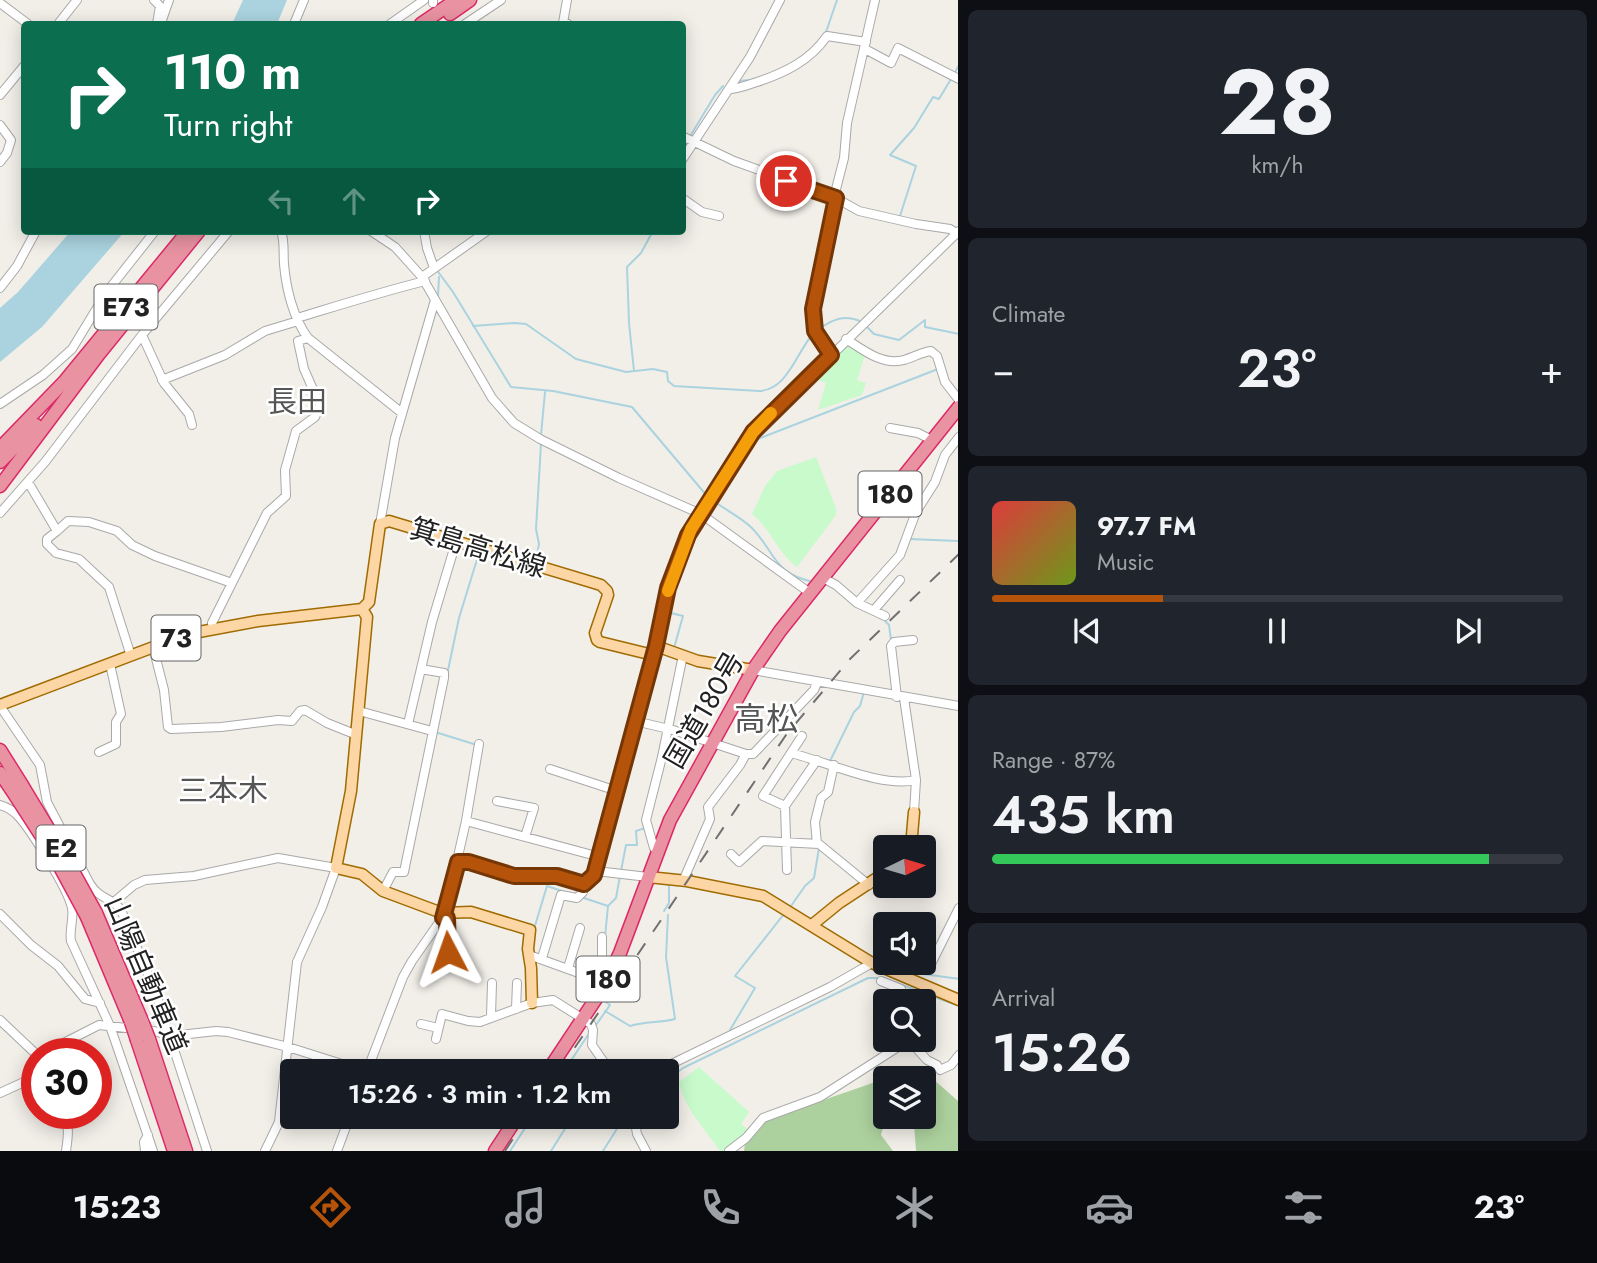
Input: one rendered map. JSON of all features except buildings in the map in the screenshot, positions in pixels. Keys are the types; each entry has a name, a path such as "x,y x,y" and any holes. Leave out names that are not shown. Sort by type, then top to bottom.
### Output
{"highway":[{"path":"425,21 456,0"},
{"path":"440,21 470,0"},
{"name":"E73","path":"64,382 185,235"},
{"name":"E73","path":"99,354 197,235"},
{"path":"0,462 99,354"},
{"path":"0,486 99,354"},
{"path":"0,438 24,420 64,382"},
{"path":"0,448 64,382"},
{"name":"国道180号","path":"559,1059 590,1025 601,983 620,953 670,820 753,670 958,407"},
{"path":"0,750 14,788"},
{"name":"山陽自動車道","path":"0,755 14,788 91,915"},
{"path":"0,776 14,788"},
{"name":"山陽自動車道","path":"14,788 61,848 136,1021 186,1151"},
{"name":"山陽自動車道","path":"143,1040 174,1151"},
{"path":"495,1151 509,1129"}],"main road":[{"name":"箕島高松線","path":"362,609 369,602 383,523 601,585 608,595 595,633 597,640 753,670"},
{"name":"73","path":"0,706 188,634 258,621 362,609"},
{"path":"362,609 366,617 361,711 349,810 338,868 362,874 383,891 446,915 467,912 480,914 530,930 532,1003"},
{"path":"912,835 914,811"},
{"path":"648,877 763,895 873,966"},
{"path":"812,925 839,903 873,882"},
{"path":"891,975 958,1000"}],"street":[{"path":"60,21 77,0"},
{"path":"154,0 160,6 159,21"},
{"path":"160,21 169,0"},
{"path":"295,21 304,0"},
{"path":"470,21 501,0"},
{"path":"563,21 567,0"},
{"path":"542,958 561,895 579,897 584,884 596,871 668,588 688,535 753,432 957,232 859,211 688,139 729,89 750,57 780,0"},
{"path":"831,355 816,332 814,303 844,158 847,123 875,0"},
{"path":"395,21 430,1"},
{"path":"0,3 24,21"},
{"path":"729,89 773,78 786,71 819,47 827,36 866,46 891,63 898,48 955,77"},
{"path":"0,95 21,70"},
{"path":"0,125 11,140 7,153 0,162"},
{"path":"686,201 702,212 719,216"},
{"path":"0,288 34,235"},
{"path":"0,404 43,375 72,349 106,293 152,235"},
{"path":"0,513 28,481 143,329 225,235"},
{"path":"282,235 286,277 297,320 308,338 402,413"},
{"path":"377,235 395,247 423,279 498,407 514,423 649,492 701,514 818,584 836,585 856,601 885,616"},
{"path":"425,235 435,268"},
{"path":"162,380 225,355 265,331 363,296 423,279 481,235"},
{"path":"106,293 116,303"},
{"path":"383,523 393,448 435,300"},
{"path":"143,329 162,380 188,414 192,425"},
{"path":"213,629 212,623 267,513 286,496 285,470 296,431 319,412 320,402 304,369 298,341 308,338"},
{"path":"846,339 867,352 891,361 904,360 932,351 937,356 944,382 958,400"},
{"path":"890,428 918,433 932,440"},
{"path":"856,601 895,563 916,512 958,437"},
{"path":"28,481 57,531"},
{"path":"131,656 109,586 79,559 56,553 47,544 47,539 68,521 89,522 117,531 132,545 155,556 232,583"},
{"path":"408,724 432,622 456,542"},
{"path":"874,610 900,580"},
{"path":"913,640 894,642 891,646 916,780 914,811"},
{"path":"153,647 164,690 168,727 171,729 292,721 300,711 305,710 327,723 357,734"},
{"path":"657,851 646,820 683,655"},
{"path":"99,752 116,744 116,722 121,714 110,664"},
{"path":"383,891 393,872 404,872 444,673 421,669"},
{"path":"753,670 902,699 958,706"},
{"path":"635,721 753,754 814,690 817,683"},
{"path":"0,706 40,765 47,802 90,884 99,895 121,910 171,1036 207,1151"},
{"path":"361,711 432,731"},
{"path":"785,806 763,796 802,736"},
{"path":"371,1059 403,977 446,915 460,862 479,745"},
{"path":"791,753 880,779 906,782 916,780"},
{"path":"683,881 709,819 708,807 746,754"},
{"path":"787,870 785,806 817,760"},
{"path":"818,844 815,821 821,798 828,792 831,764"},
{"path":"550,769 617,791"},
{"path":"2,806 43,786"},
{"path":"498,801 534,808 525,837"},
{"path":"2,806 19,817 42,851 70,903 73,917 71,941 110,1026 153,1151"},
{"path":"467,822 600,857"},
{"path":"731,853 739,862 762,841 818,844 869,885"},
{"path":"73,917 112,902 145,880 194,876 272,859 338,868 298,962 279,1122 265,1151"},
{"path":"460,862 514,876 557,876 584,884"},
{"path":"596,871 648,877"},
{"path":"936,954 958,908"},
{"path":"0,914 58,966 85,999 100,1003"},
{"path":"446,915 448,952"},
{"path":"568,968 580,928"},
{"path":"529,955 601,983 602,937"},
{"path":"679,1060 841,982 873,973"},
{"path":"885,975 901,989"},
{"path":"491,1016 492,982"},
{"path":"516,1009 517,983"},
{"path":"436,1039 442,1014 474,1022 532,1003 553,1000 590,1025 592,1045 602,1059"},
{"path":"0,1020 21,1040"},
{"path":"421,1024 438,1028"},
{"path":"73,1038 99,1025 154,1031 171,1036 216,1031 289,1047 328,1059"},
{"path":"729,1151 746,1138 763,1118 820,1097 909,1040 940,1070 951,1065 958,1055"},
{"path":"0,1093 21,1083"},
{"path":"66,1151 68,1129"},
{"path":"337,1151 345,1129"},
{"path":"636,1129 646,1151"},
{"path":"145,1151 144,1142 148,1135"}],"green space":[{"path":"847,344 865,355 857,380 866,383 862,395 818,410 826,383 813,378"},
{"path":"816,457 836,508 836,515 797,567 784,555 752,514 765,486 777,471"},
{"path":"699,1067 749,1112 741,1124 749,1130 725,1151 720,1151 690,1109 679,1082"},
{"path":"936,1082 958,1101 958,1151 916,1151 914,1129 936,1129"},
{"path":"873,1083 873,1129 883,1129 881,1135 893,1151 744,1151 745,1142 763,1121"}],"water":[{"path":"243,0 287,0 278,21 233,21"},
{"path":"68,235 122,235 42,327 0,362 0,308 18,292"}],"waterway":[{"path":"826,32 837,0"},
{"path":"954,74 958,67"},
{"path":"900,216 916,166 890,155 914,128 933,97 939,99 951,79"},
{"path":"738,81 750,80"},
{"path":"689,138 723,86"},
{"path":"686,145 689,142"},
{"path":"634,371 627,267 641,253 651,235"},
{"path":"436,269 511,387 553,391 632,407 707,496"},
{"path":"438,296 439,277"},
{"path":"819,329 839,319 850,318 862,322"},
{"path":"866,326 874,334 899,340 925,320 925,327 958,334"},
{"path":"473,326 526,324 576,359 626,372 653,369 667,372 668,381 674,386 759,391 769,389 784,378 812,335"},
{"path":"758,439 938,369"},
{"path":"541,435 545,392"},
{"path":"536,560 539,544 536,529 541,444"},
{"path":"715,502 752,528 790,574 814,582"},
{"path":"910,539 958,541"},
{"path":"447,675 459,618 479,553"},
{"path":"667,612 683,616 674,648"},
{"path":"884,620 889,625 891,640"},
{"path":"830,761 854,712 860,706 864,692"},
{"path":"435,732 477,745"},
{"path":"621,871 626,845 637,845 636,831 645,828"},
{"path":"791,906 814,878 819,848"},
{"path":"605,937 608,906 616,898 620,876"},
{"path":"664,911 669,903 669,883"},
{"path":"534,929 547,886 562,891"},
{"path":"581,897 608,906"},
{"path":"730,1030 755,988 735,976 784,914"},
{"path":"605,1011 630,1026 675,1019 666,957 668,915"},
{"path":"930,975 958,979"},
{"path":"679,1071 868,978 882,978"},
{"path":"894,982 958,1006"},
{"path":"596,1025 610,1005 603,1000"},
{"path":"572,1059 588,1035"},
{"path":"510,1151 524,1129"},
{"path":"551,1151 565,1129"},
{"path":"603,1151 617,1129"}],"tunnel":[{"path":"129,314 142,324"}],"railway":[{"path":"567,1059 786,735 850,659 958,555"},
{"path":"505,1151 519,1129"}],"slow traffic":[{"path":"668,591 691,529 753,432 771,413"}],"district":[{"name":"長田","path":"297,401"},
{"name":"高松","path":"766,719"},
{"name":"三本木","path":"223,790"}],"route":[{"path":"448,952 447,918 443,918 458,862 469,862 514,876 557,876 584,884 594,875 656,646 668,588 688,535 753,432 831,355 815,331 813,309 836,198 786,181"}]}
